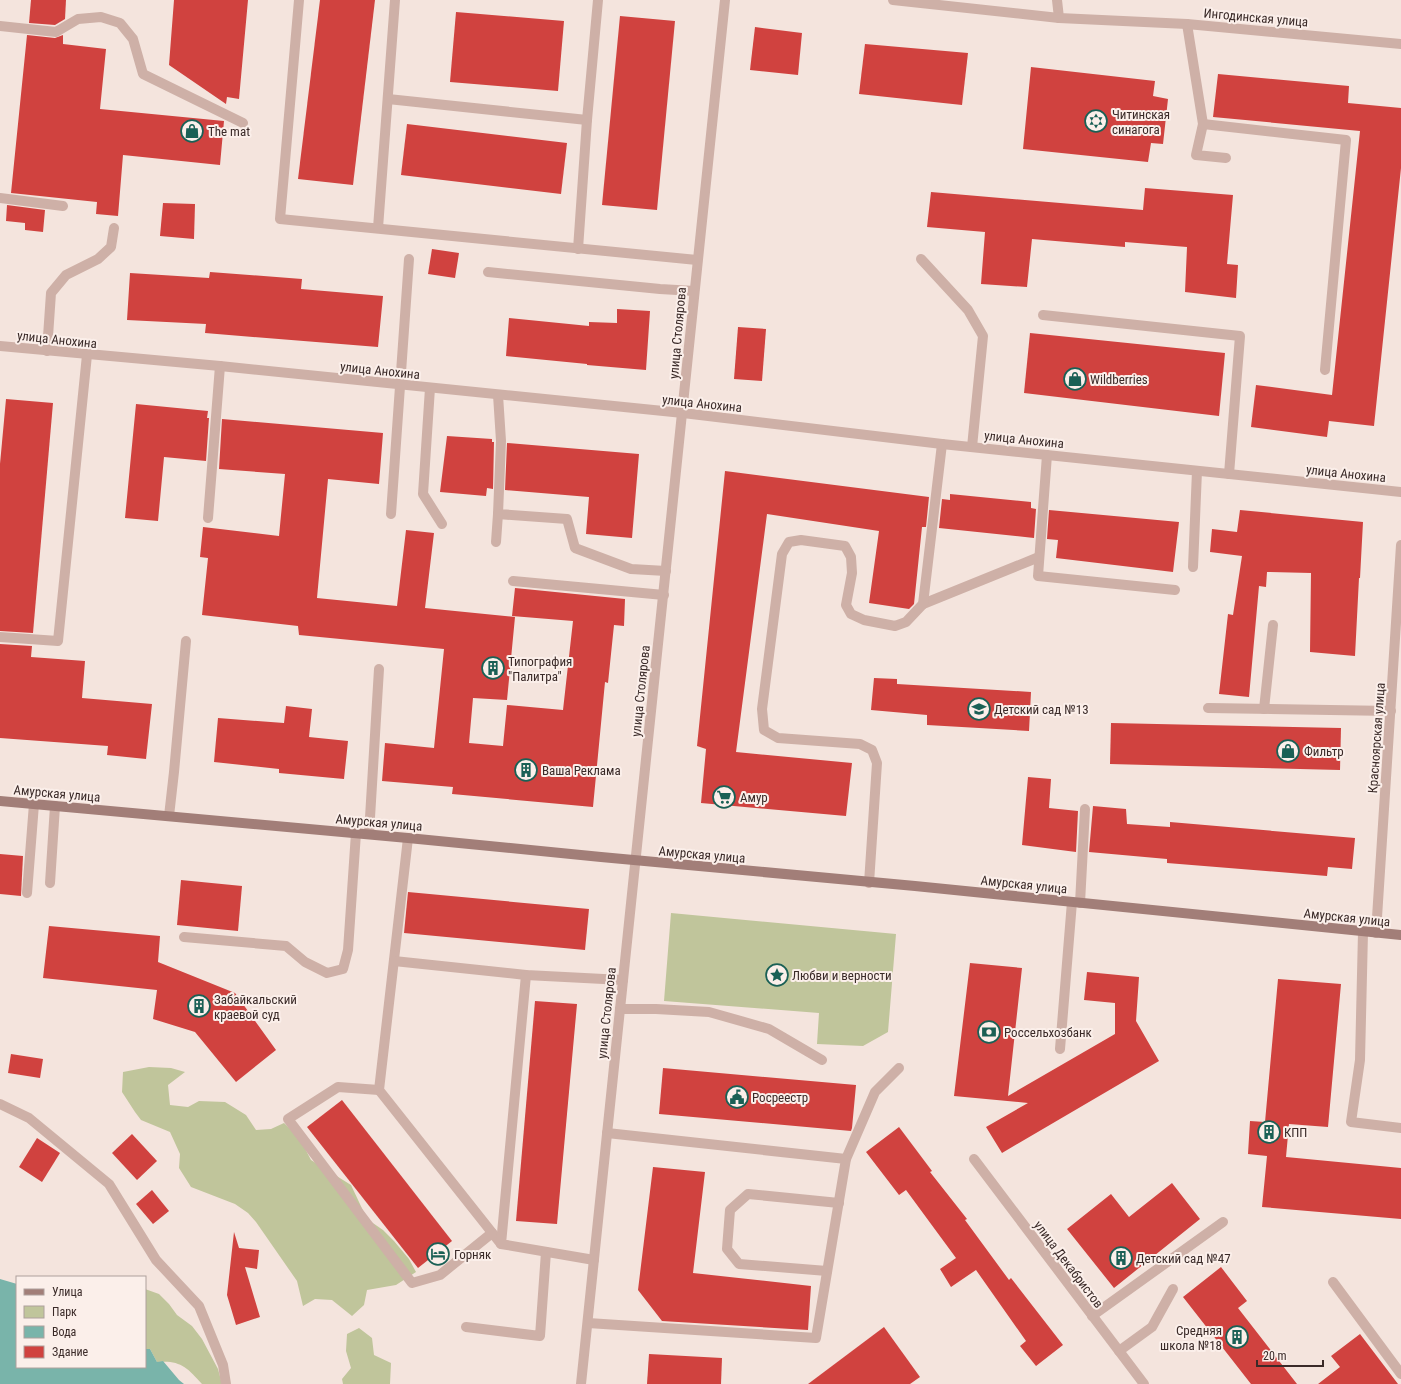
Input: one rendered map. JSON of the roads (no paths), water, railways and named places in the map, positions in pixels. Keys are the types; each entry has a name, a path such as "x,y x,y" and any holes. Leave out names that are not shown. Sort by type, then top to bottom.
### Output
{"main road":[{"name":"Амурская улица","path":"0,801 369,834 635,861 915,886 1401,935"}],"street":[{"path":"299,0 280,219 698,260"},
{"path":"378,228 396,0"},
{"path":"578,249 587,120 598,0"},
{"name":"улица Столярова","path":"581,1384 725,0"},
{"name":"Ингодинская улица","path":"893,0 1059,18 1187,24 1401,44"},
{"path":"1057,0 1059,18"},
{"path":"0,26 56,32 78,19 101,17 120,23 133,39 143,74 243,123"},
{"path":"1187,24 1202,124 1196,155 1226,158"},
{"path":"388,99 587,120"},
{"path":"1202,124 1346,140 1325,370"},
{"path":"0,198 63,206"},
{"path":"47,351 51,293 66,275 98,259 111,247 114,228"},
{"path":"391,514 401,385 408,258"},
{"path":"921,259 968,310 983,336 972,447"},
{"path":"488,272 694,291"},
{"path":"1043,315 1240,336 1229,474"},
{"name":"улица Анохина","path":"0,346 220,366 683,413 942,444 1401,492"},
{"path":"0,637 58,641 87,355"},
{"path":"208,518 220,366"},
{"path":"430,388 423,494 442,524"},
{"path":"496,542 501,441 498,395"},
{"path":"923,604 942,444"},
{"path":"1047,455 1038,576 1175,590"},
{"path":"1193,568 1198,471"},
{"path":"498,514 567,519 575,548 631,569 666,571"},
{"path":"869,883 877,763 872,750 860,744 778,738 764,730 762,709 782,554 789,542 801,540 844,546 851,557 852,573 846,605 852,614 864,620 895,626 906,622 923,604 1039,557"},
{"name":"Красноярская улица","path":"1376,933 1401,545"},
{"path":"513,581 664,595"},
{"path":"1264,709 1273,625"},
{"path":"169,816 186,641"},
{"path":"369,834 379,669"},
{"path":"1208,708 1391,711"},
{"path":"27,893 34,804"},
{"path":"50,883 55,806"},
{"path":"1060,1049 1085,809"},
{"path":"184,937 286,946 305,962 327,973 343,969 348,950 356,833"},
{"path":"408,838 379,1090 501,1244 594,1260"},
{"path":"1363,932 1360,1060 1351,1122 1401,1128"},
{"path":"394,961 526,976 623,980"},
{"path":"501,1244 526,976"},
{"path":"620,1009 656,1009 709,1012 769,1029 822,1060"},
{"path":"588,1323 816,1338 846,1159 875,1092 899,1068"},
{"path":"379,1090 338,1087 288,1119 412,1283 440,1275 492,1233"},
{"path":"0,1104 29,1118 109,1184 156,1260 199,1306 223,1365 226,1384"},
{"path":"607,1133 846,1159"},
{"name":"улица Декабристов","path":"974,1159 1144,1384"},
{"path":"827,1271 739,1264 727,1249 730,1210 748,1194 839,1203"},
{"path":"1092,1316 1223,1222"},
{"path":"466,1327 540,1336 546,1252"},
{"path":"1333,1282 1401,1374"},
{"path":"1119,1351 1152,1327 1173,1289"}],"water":[{"path":"0,1279 16,1284 16,1368 146,1368 146,1349 150,1349 157,1362 163,1361 184,1384 0,1384"}],"place":[{"name":"Читинская синагога","path":"1096,121"},
{"name":"The mat","path":"192,131"},
{"name":"Wildberries","path":"1075,379"},
{"name":"Типография \"Палитра\"","path":"493,668"},
{"name":"Детский сад №13","path":"979,709"},
{"name":"Фильтр","path":"1288,751"},
{"name":"Ваша Реклама","path":"526,770"},
{"name":"Амур","path":"724,797"},
{"name":"Любви и верности","path":"777,975"},
{"name":"Забайкальский краевой суд","path":"199,1006"},
{"name":"Россельхозбанк","path":"989,1032"},
{"name":"Росреестр","path":"737,1097"},
{"name":"КПП","path":"1269,1132"},
{"name":"Горняк","path":"438,1254"},
{"name":"Детский сад №47","path":"1121,1258"},
{"name":"Средняя школа №18","path":"1237,1337"}]}
